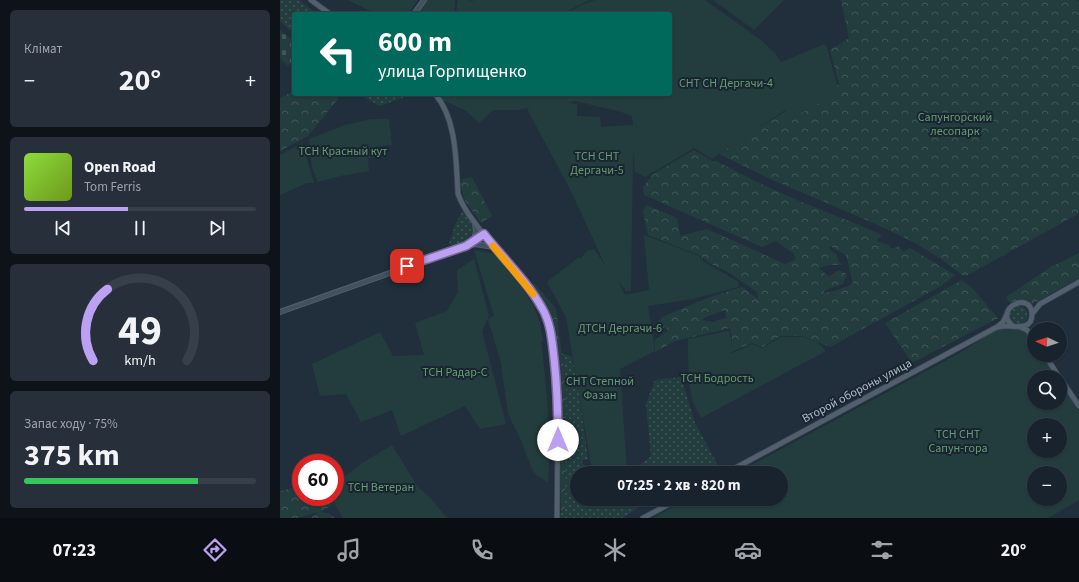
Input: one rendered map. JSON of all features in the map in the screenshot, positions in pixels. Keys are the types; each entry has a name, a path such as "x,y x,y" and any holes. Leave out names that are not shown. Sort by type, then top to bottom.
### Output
{"main road":[{"path":"311,0 327,12"},
{"path":"415,12 424,0"},
{"path":"437,96 442,102 453,138 459,196 483,236 528,287 538,301 549,324 558,398 557,518"},
{"path":"474,242 476,232 475,222"},
{"path":"280,312 466,246 483,236"},
{"path":"481,243 484,242 483,236"},
{"path":"481,243 478,240 483,236"},
{"path":"474,242 481,243"},
{"path":"474,242 494,247"},
{"path":"1027,330 1013,326 1009,322 1007,314 1013,304 1019,302 1032,306 1040,304 1079,282"},
{"path":"1020,327 1025,326 1030,321 1032,315 1040,304"},
{"path":"1026,305 1030,309 1032,315"},
{"name":"Второй обороны улица","path":"739,466 997,327 1004,322 1007,314"},
{"name":"Второй обороны улица","path":"997,327 1005,325 1013,326"},
{"path":"1067,388 1079,406"},
{"path":"643,518 665,506"}],"green space":[{"path":"280,0 299,0 314,12 292,12 292,32 280,21"},
{"path":"348,0 418,0 409,12 373,12"},
{"path":"424,0 455,0 454,12 415,12"},
{"path":"458,0 469,0 475,3 471,0 590,0 567,12 482,12 480,10 481,12 456,12"},
{"path":"595,0 705,0 762,41 775,53 781,62 825,44 839,92 791,119 785,110 712,159 694,148 645,177 635,172 633,149 631,291 626,291 618,280 624,294 649,290 644,235 699,256 704,262 739,282 738,287 693,299 648,306 655,351 620,369 627,466 592,466 566,317 547,282 579,257 580,259 587,251 594,249 606,267 571,191 527,109 531,107 519,110 493,110 479,123 465,110 442,100 439,96 672,96 672,12 569,12","holes":["575,101 618,111 632,116 633,125 601,127 600,117 577,116 577,104 568,103"]},
{"path":"713,0 784,0 754,30"},
{"name":"Сапунгорский лесопарк","path":"841,0 1079,1 1078,214 966,276 962,275 941,259 917,244 889,230 770,179 717,153 785,112 839,84 830,50 849,38"},
{"path":"280,30 292,40 292,61 288,66 280,58"},
{"path":"292,92 292,96 337,96 338,99 308,136 280,151 280,98"},
{"path":"362,96 408,96 380,106"},
{"name":"ТСН Красный кут","path":"371,119 389,119 392,145 375,147 374,158 368,158 369,171 340,176 318,182 312,168 309,139 345,125"},
{"path":"302,143 314,183 307,183 280,195 280,155"},
{"path":"694,150 712,161 716,161 769,188 882,235 876,241 889,245 891,249 899,246 903,252 910,248 955,275 941,286 830,347 803,336 781,336 762,347 752,343 731,352 732,336 730,328 675,341 655,352 655,340 668,331 666,326 661,330 658,323 662,317 710,297 742,287 758,299 757,292 728,272 711,264 699,255 648,235 643,212 646,205 677,218 680,236 707,229 785,264 796,259 793,253 776,241 762,247 644,195 643,187 652,175","holes":["830,246 846,255 853,284 835,291 823,293 825,290 843,284 847,274 838,270 829,277 819,268 829,265 843,265 838,261 837,255 829,249","725,310 726,318 713,322 701,320"]},
{"path":"472,177 492,216 481,223 465,201 460,184 463,179"},
{"path":"462,212 464,212 472,224 474,232 468,240 452,246 449,243 455,224"},
{"path":"474,250 496,254 527,295 540,323 543,341 541,342 548,412 548,482 539,477 532,470 521,440 508,414 501,363 488,319 494,316"},
{"path":"1079,253 1079,278 1033,304 1019,301 1010,303 1006,297 1049,268"},
{"name":"ТСН Радар-С","path":"474,259 489,316 482,331 506,424 480,429 465,406 401,436 392,410 361,422 346,394 320,396 312,364 380,332 393,356 424,355 415,323 447,311 458,292 457,270"},
{"path":"962,280 972,288 998,318 912,363 885,323"},
{"path":"534,283 556,309 566,386 565,509 561,512 561,410 557,350 553,323 548,309 531,286"},
{"path":"1015,306 1023,306 1028,311 1026,322 1023,324 1015,324 1010,319 1010,311"},
{"name":"ТСН СНТ Сапун-гора","path":"1003,325 1027,331 1027,362 1047,362 1051,368 1051,370 1027,370 1027,410 1067,410 1067,392 1079,412 1079,500 1048,518 653,518 675,506 788,506 788,466 750,466 960,353"},
{"name":"ТСН Бодрость","path":"729,331 731,337 731,354 752,344 762,348 782,337 803,337 817,342 826,351 701,418 692,398 689,372 688,339"},
{"path":"562,353 572,357 588,459 581,461 585,466 570,466 570,506 637,506 638,508 622,518 558,518 558,516 565,509 566,386"},
{"path":"681,377 695,423 718,466 639,466 651,456 646,404 655,380"},
{"name":"ТСН Ветеран","path":"392,445 418,487 432,500 447,518 343,518 336,506 344,506 344,477 364,462"},
{"path":"292,488 292,506 331,506 321,512 330,514 335,518 311,518 318,512 297,518 280,518 280,491"}],"slow traffic":[{"path":"493,246 533,294"}],"route":[{"path":"407,266 466,246 484,234 528,287 546,315 551,332 558,398 558,440"}],"park label":[{"name":"СНТ СН Дергачи-4","path":"726,83"},
{"name":"ТСН СНТ Дергачи-5","path":"597,163"},
{"name":"ДТСН Дергачи-6","path":"620,328"},
{"name":"СНТ Степной Фазан","path":"600,388"}]}
